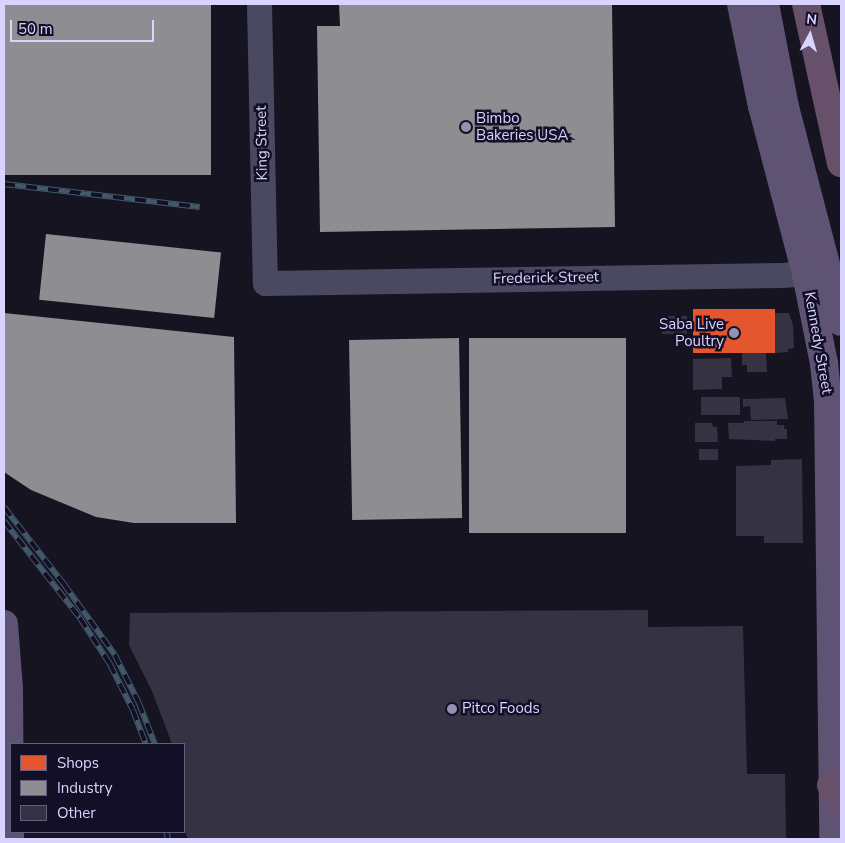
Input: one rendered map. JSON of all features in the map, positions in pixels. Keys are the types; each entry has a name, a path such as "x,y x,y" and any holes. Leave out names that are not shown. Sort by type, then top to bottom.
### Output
{"highway":[{"path":"806,4 841,163"}],"main road":[{"name":"Kennedy Street","path":"742,4 762,106 816,273 841,322"},
{"name":"Kennedy Street","path":"765,4 777,77 816,273 828,402 836,793 832,839"},
{"path":"4,624 9,689 10,839"}],"street":[{"name":"King Street","path":"259,4 265,283"},
{"name":"Frederick Street","path":"265,283 816,273"}],"building: Shops":[{"name":"Saba Live Poultry","path":"693,309 775,309 775,353 693,353"}],"building: Industry":[{"path":"4,4 211,4 211,175 4,175"},
{"name":"Bimbo Bakeries USA","path":"339,4 612,4 615,227 320,232 317,26 340,26"},
{"path":"46,234 221,252 214,318 39,300"},
{"path":"4,313 234,337 236,523 134,523 96,517 31,490 4,472"},
{"path":"459,338 462,518 352,520 349,340"},
{"path":"469,338 626,338 626,533 469,533"}],"building: Other":[{"path":"775,313 789,313 793,325 794,348 788,349 788,352 775,353"},
{"path":"668,316 687,316 687,334 662,334 662,327 668,327"},
{"path":"742,353 766,353 767,372 747,372 747,365 742,365"},
{"path":"731,358 732,377 722,377 722,389 693,390 693,359"},
{"path":"701,397 740,397 740,415 701,415"},
{"path":"785,398 788,419 751,420 750,406 743,407 743,399"},
{"path":"744,421 777,421 777,425 784,425 784,429 787,429 787,439 775,439 775,441 729,439 728,423 744,423"},
{"path":"695,423 712,423 713,427 717,427 718,442 695,442"},
{"path":"699,449 718,449 718,460 699,460"},
{"path":"802,459 803,543 764,543 764,536 736,536 736,466 771,465 771,460"},
{"name":"Pitco Foods","path":"648,610 648,627 743,626 747,774 785,774 786,839 188,839 185,832 185,743 172,743 152,691 129,645 130,613"}],"railway":[{"path":"4,184 200,207"},
{"path":"4,507 64,584 115,655 139,703 155,743"},
{"path":"4,521 80,618 110,664 133,710 146,743"},
{"path":"167,833 168,839"}],"place":[{"name":"Bimbo Bakeries USA","path":"466,127"},
{"name":"Saba Live Poultry","path":"734,333"},
{"name":"Pitco Foods","path":"452,709"}]}
